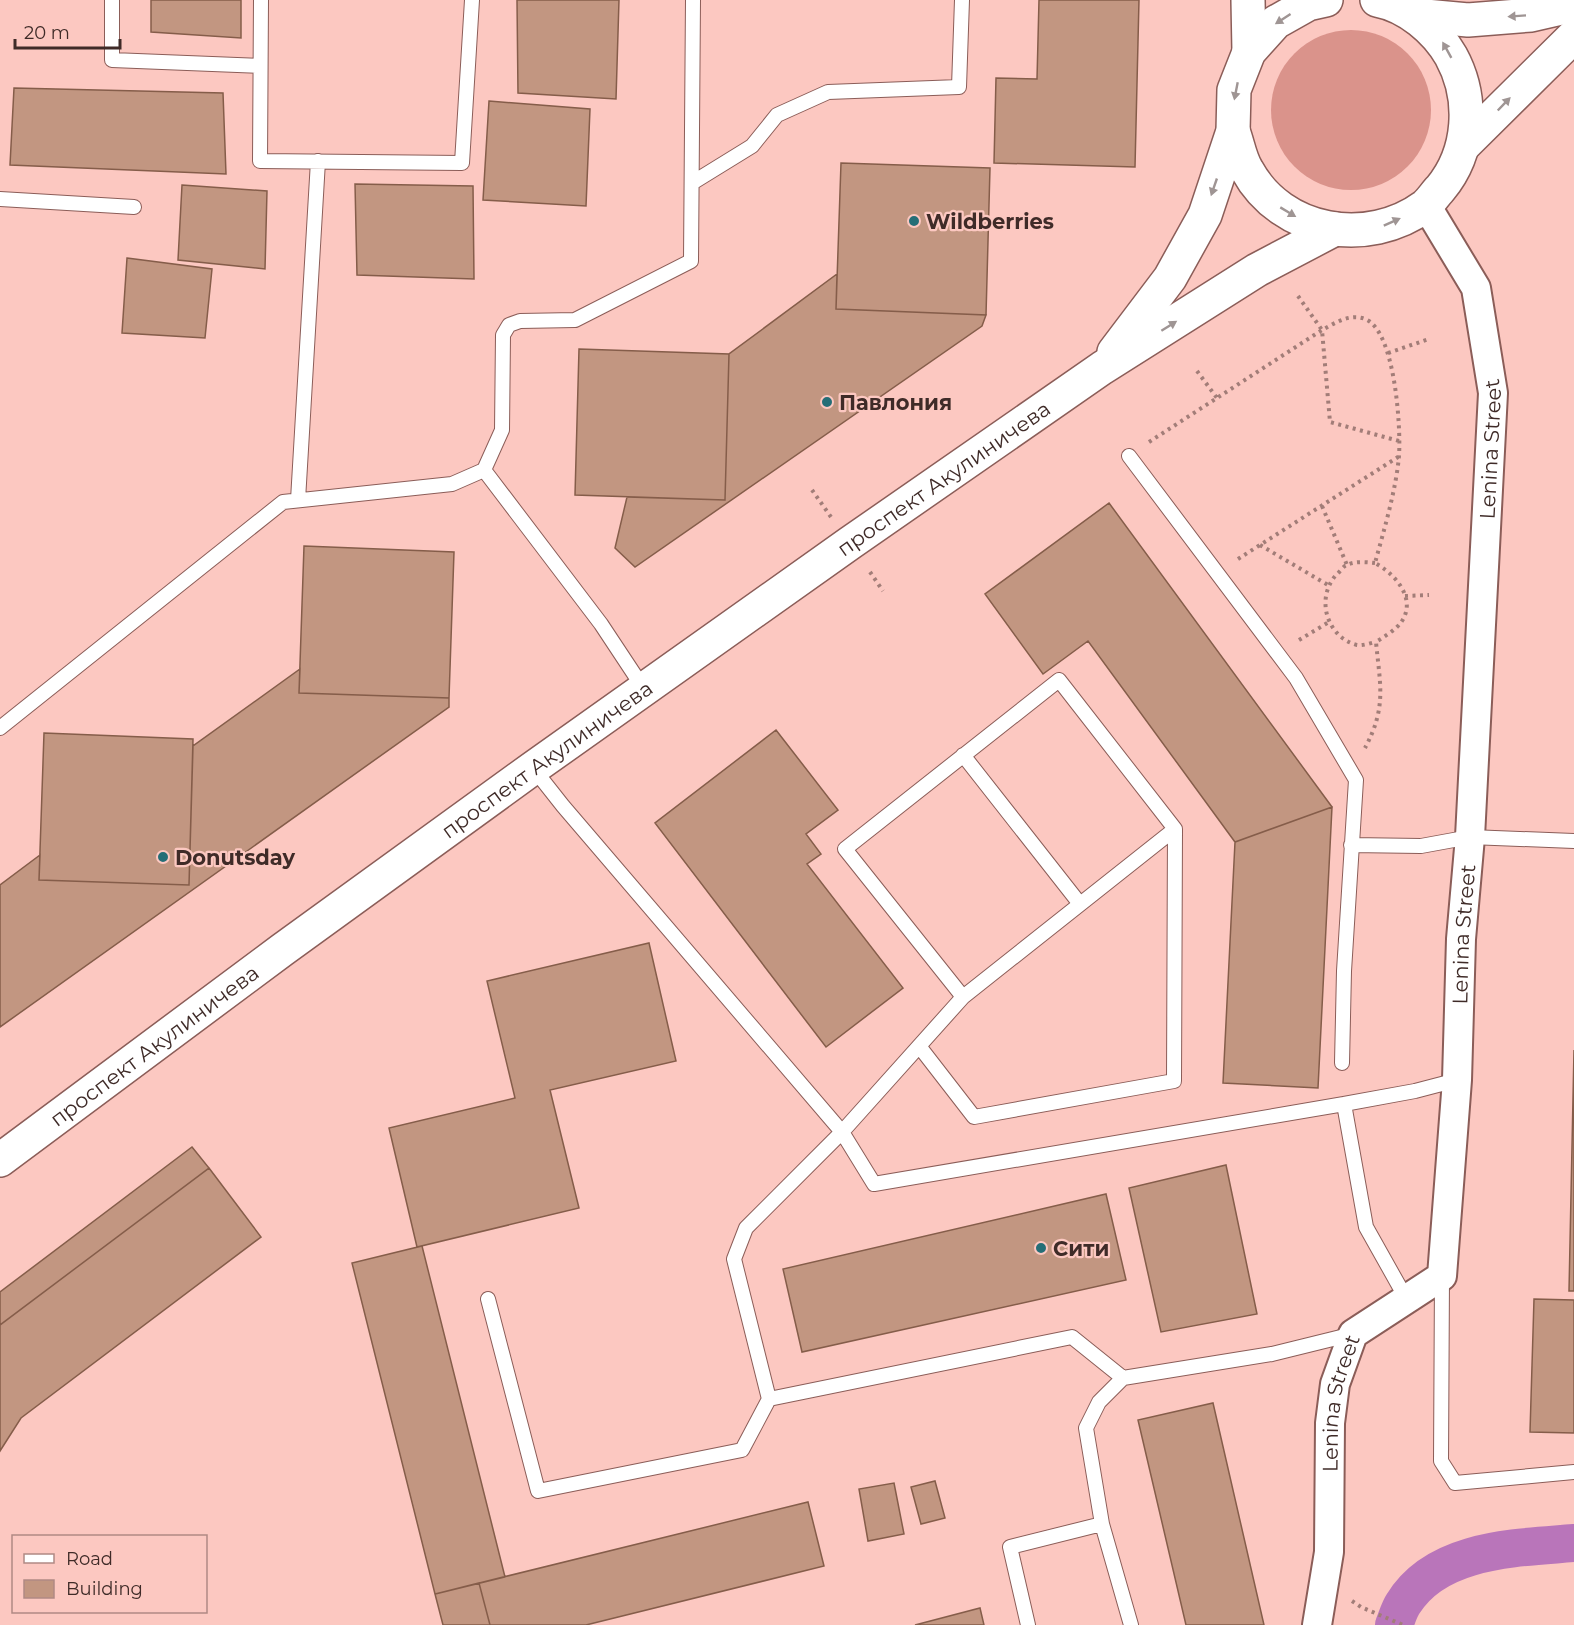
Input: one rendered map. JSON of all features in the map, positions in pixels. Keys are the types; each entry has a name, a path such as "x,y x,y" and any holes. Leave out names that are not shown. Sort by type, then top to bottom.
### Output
{"main road":[{"path":"1248,0 1249,52"},
{"path":"1102,368 1170,278 1205,215 1233,131 1234,90 1249,52 1276,22 1308,4 1326,0"},
{"path":"1377,0 1415,15 1468,20 1531,15 1574,5"},
{"path":"1233,131 1246,170 1272,202 1307,223 1347,232 1387,226 1426,205 1448,179 1463,146 1468,109 1460,72 1442,40 1415,15"},
{"path":"1463,146 1574,36"},
{"name":"проспект Акулиничева","path":"0,1160 533,768 850,543 1102,368 1257,270 1335,229"}],"street":[{"name":"Lenina Street","path":"1317,1625 1329,1552 1330,1423 1335,1384 1353,1334 1442,1276 1457,1080 1461,939 1470,837 1494,393 1476,288 1426,205"}],"lane":[{"path":"112,0 112,60 260,66"},
{"path":"261,0 260,160 462,163 472,0"},
{"path":"0,728 283,502 452,484 484,470 502,430 503,335 509,325 520,321 575,320 692,261 693,0"},
{"path":"693,183 752,146 777,115 828,92 959,87 962,0"},
{"path":"298,500 318,161"},
{"path":"0,199 134,207"},
{"path":"1129,456 1296,678 1356,780 1344,970 1342,1063"},
{"path":"484,470 601,624 645,689"},
{"path":"919,1046 974,1117 1174,1081 1176,829 1059,680 845,849 963,997"},
{"path":"963,755 1080,904"},
{"path":"533,768 842,1132 874,1184 1344,1104 1415,1091 1457,1080"},
{"path":"488,1299 538,1491 742,1450 770,1398 734,1259 746,1228 842,1132 963,997 1176,829"},
{"path":"1352,845 1421,846 1470,837 1574,841"},
{"path":"1344,1104 1366,1227 1407,1300"},
{"path":"1442,1276 1441,1461 1455,1483 1574,1472"},
{"path":"1131,1625 1102,1524 1086,1428 1099,1402 1123,1378 1272,1354 1353,1334"},
{"path":"770,1398 1072,1337 1123,1378"},
{"path":"1028,1625 1010,1547 1102,1524"}],"path":[{"path":"1298,296 1322,330 1330,422 1399,441"},
{"path":"1129,456 1322,330 1346,318 1364,318 1376,326 1388,353 1397,406 1399,441 1399,456 1375,563"},
{"path":"1388,353 1429,339"},
{"path":"1197,371 1217,398"},
{"path":"1217,572 1399,456"},
{"path":"1322,506 1347,565"},
{"path":"1260,545 1328,585"},
{"path":"1361,562 1375,563 1387,569 1398,580 1407,607 1402,622 1376,642 1360,645 1343,639 1329,622 1325,609 1328,585 1347,565 1361,562"},
{"path":"1405,596 1429,595"},
{"path":"1278,654 1329,622"},
{"path":"1351,773 1376,728 1381,702 1376,642"},
{"path":"1360,1607 1403,1625"}],"shaded area":[{"path":"1351,30 1381,37 1395,44 1407,54 1417,66 1424,80 1431,110 1424,140 1417,154 1407,166 1395,176 1381,183 1351,190 1321,183 1307,176 1295,166 1285,154 1278,140 1271,110 1278,80 1285,66 1295,54 1307,44 1321,37"}],"building":[{"path":"151,0 241,0 241,38 151,32"},
{"path":"517,0 619,0 616,99 518,93"},
{"path":"1039,0 1139,0 1135,167 994,163 996,78 1037,79"},
{"path":"14,88 223,93 226,174 10,165"},
{"path":"489,101 590,109 586,206 483,200"},
{"name":"Wildberries","path":"841,163 990,168 986,315 836,309"},
{"path":"355,184 473,186 474,279 357,275"},
{"path":"182,185 267,191 265,269 178,260"},
{"path":"127,258 212,269 205,338 122,333"},
{"path":"837,274 836,309 986,315 982,326 635,567 615,548 627,497 725,500 729,354"},
{"path":"579,349 729,354 725,500 575,495"},
{"path":"1109,503 1332,807 1235,842 1088,641 1043,674 985,594"},
{"path":"304,546 454,552 449,698 299,693"},
{"path":"300,669 299,693 449,698 449,707 0,1027 0,885 40,855 39,880 189,885 193,746"},
{"path":"776,730 838,810 806,834 821,854 807,864 903,988 826,1047 655,823"},
{"path":"44,733 193,739 189,885 39,880"},
{"path":"1332,807 1318,1088 1223,1083 1235,842"},
{"path":"649,943 676,1061 550,1090 579,1208 417,1247 389,1128 515,1098 487,981"},
{"path":"1574,1050 1574,1291 1569,1291"},
{"path":"192,1147 209,1168 0,1325 0,1292"},
{"path":"1226,1165 1257,1314 1161,1332 1129,1188"},
{"path":"209,1168 261,1237 21,1418 0,1451 0,1325"},
{"path":"1106,1194 1126,1280 802,1352 783,1269"},
{"path":"422,1246 505,1577 435,1594 352,1263"},
{"path":"1534,1299 1574,1300 1574,1433 1530,1432"},
{"path":"1213,1403 1264,1625 1186,1625 1138,1420"},
{"path":"935,1481 945,1518 921,1524 911,1487"},
{"path":"894,1483 904,1534 868,1541 859,1489"},
{"path":"808,1502 824,1566 586,1625 490,1625 479,1583"},
{"path":"479,1583 490,1625 443,1625 435,1594"},
{"path":"980,1608 984,1625 915,1625"}],"waterway":[{"path":"1394,1625 1402,1606 1418,1586 1436,1572 1457,1561 1504,1550 1574,1543"}],"place":[{"name":"Wildberries","path":"914,221"},
{"name":"Павлония","path":"827,402"},
{"name":"Donutsday","path":"163,857"},
{"name":"Сити","path":"1041,1248"}]}
